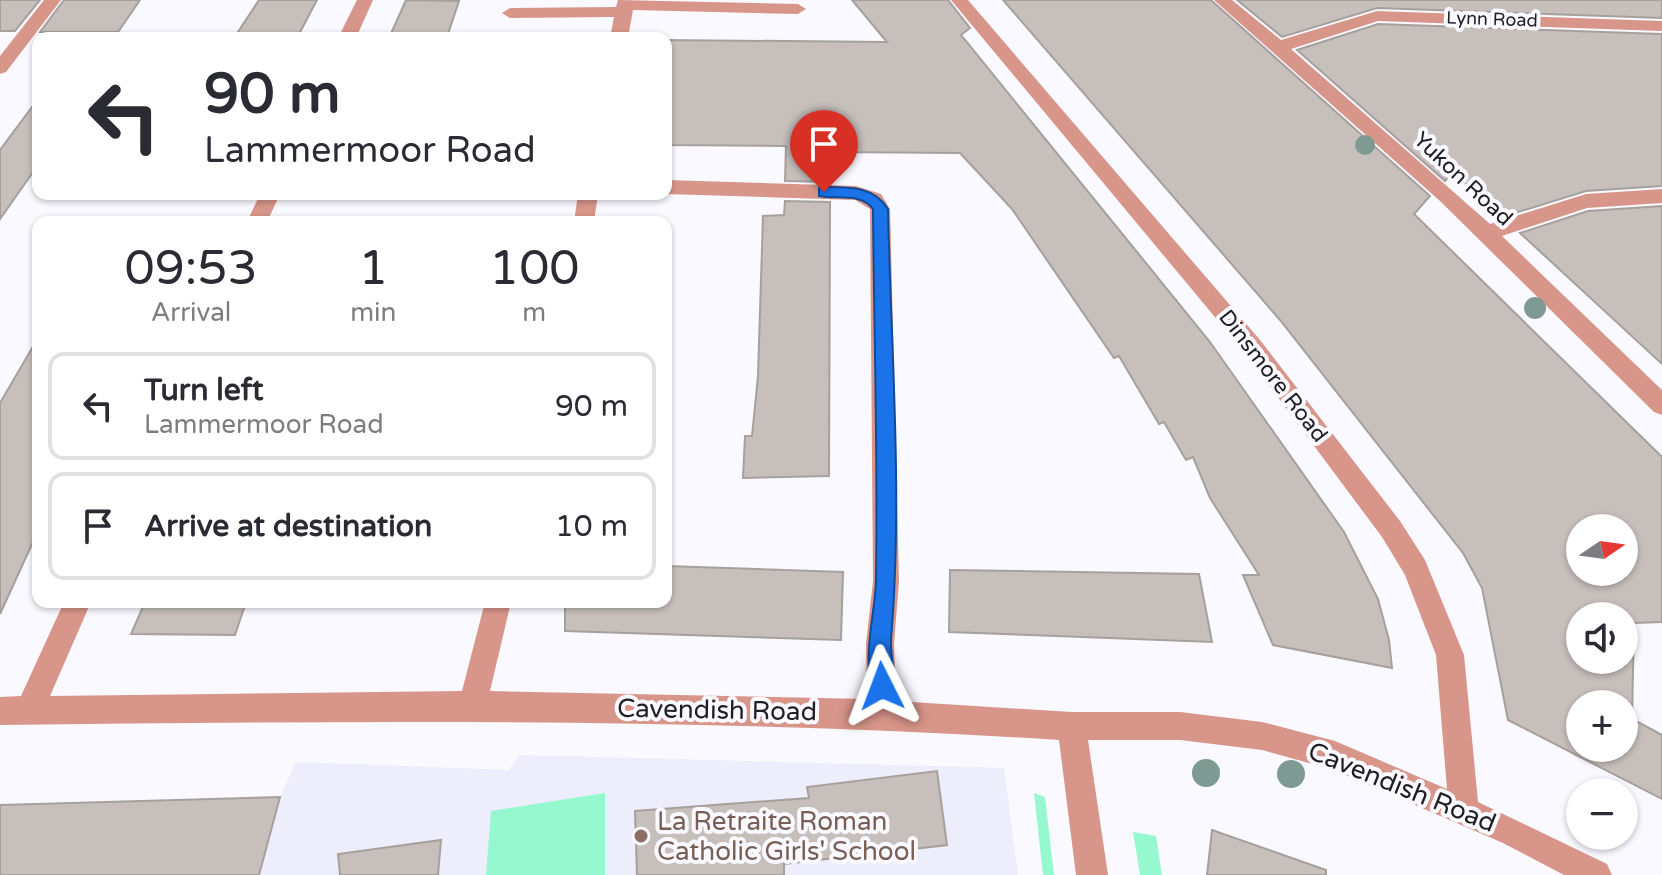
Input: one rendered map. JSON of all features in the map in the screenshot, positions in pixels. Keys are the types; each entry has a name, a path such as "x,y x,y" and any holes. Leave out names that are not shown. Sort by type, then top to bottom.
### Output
{"street":[{"path":"0,68 53,0"},
{"path":"350,32 365,0"},
{"name":"Dinsmore Road","path":"959,0 1252,346 1391,529 1416,569 1450,655 1464,810"},
{"name":"Yukon Road","path":"1222,0 1487,233 1662,405"},
{"path":"510,13 625,6 798,9"},
{"path":"620,32 625,6"},
{"name":"Lynn Road","path":"1279,47 1377,16 1662,26"},
{"path":"672,187 856,193 874,199 880,209 886,581 880,644 882,714"},
{"path":"1487,233 1586,201 1662,196"},
{"path":"14,710 74,608"},
{"path":"473,705 497,608"},
{"name":"Cavendish Road","path":"14,710 473,705 882,714 1072,726 1180,726 1262,736 1335,756 1514,832 1596,875"},
{"path":"1072,726 1092,875"}],"shaded area":[{"name":"La Retraite Roman Catholic Girls' School","path":"520,755 1004,768 1018,875 259,875 280,797 296,762 509,770"}],"green space":[{"path":"605,793 605,875 486,875 491,811"},
{"path":"1034,793 1045,797 1054,875 1043,875"},
{"path":"1133,832 1156,836 1162,875 1140,875"}],"building":[{"path":"0,0 40,0 15,31 0,31"},
{"path":"64,0 140,0 118,32 40,32"},
{"path":"259,0 317,0 300,32 238,32"},
{"path":"406,0 459,1 449,32 392,32"},
{"path":"852,0 948,0 970,28 961,35 1210,342 1344,532 1378,599 1389,640 1392,668 1273,645 1243,575 1259,575 1210,498 1193,457 1186,460 1164,422 1159,424 1119,356 1114,358 1012,209 960,153 829,152 830,182 785,181 786,146 672,145 672,40 887,42"},
{"path":"1003,0 1211,0 1430,196 1414,214 1662,457 1662,622 1638,623 1638,602 1566,602 1566,674 1633,674 1633,690 1566,690 1566,750 1508,720 1482,588 1463,553 1280,320"},
{"path":"1237,0 1662,0 1662,18 1377,8 1282,37"},
{"path":"1378,24 1662,34 1662,186 1586,191 1502,217 1453,172 1445,181 1297,50"},
{"path":"32,107 32,174 0,219 0,150"},
{"path":"785,201 830,202 829,476 743,478 745,436 752,436 758,376 763,216 784,215"},
{"path":"1662,206 1662,364 1520,233 1588,211"},
{"path":"32,348 32,544 0,614 0,403"},
{"path":"672,566 843,572 841,640 565,631 565,608 672,608"},
{"path":"950,570 1199,574 1212,642 949,632"},
{"path":"142,608 244,608 235,635 131,634"},
{"path":"1638,722 1662,735 1662,799 1638,787 1638,778 1621,778 1590,762 1638,762"},
{"path":"937,771 947,845 784,864 784,875 637,875 635,811 809,798 807,787"},
{"path":"280,797 259,875 0,875 0,805"},
{"path":"1212,830 1326,870 1326,875 1207,875"},
{"path":"441,840 438,875 340,875 338,854"}],"place":[{"name":"La Retraite Roman Catholic Girls' School","path":"641,836"}],"route":[{"path":"824,192 856,193 874,199 880,209 886,581 880,644 882,686"}]}
